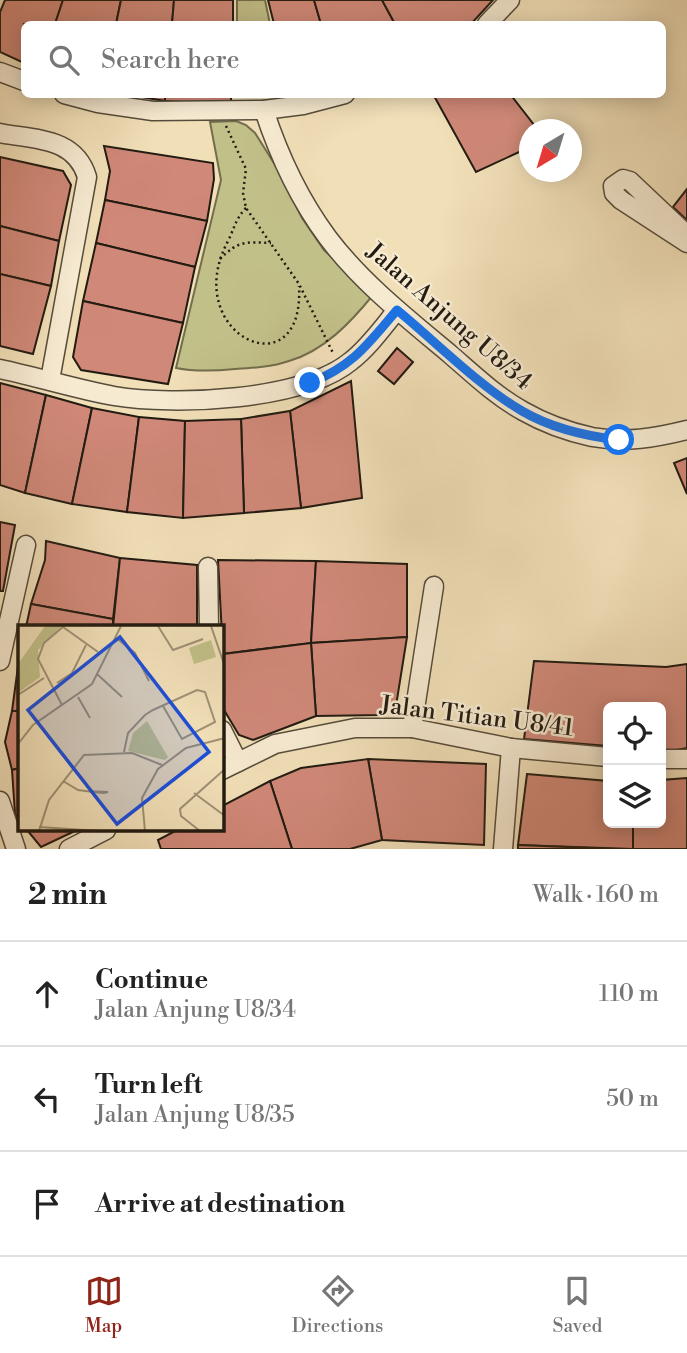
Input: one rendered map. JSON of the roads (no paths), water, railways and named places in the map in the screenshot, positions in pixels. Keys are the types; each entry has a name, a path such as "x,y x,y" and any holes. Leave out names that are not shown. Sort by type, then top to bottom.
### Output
{"street":[{"path":"490,21 510,0"},
{"path":"0,72 21,80"},
{"path":"79,98 153,111 264,110 330,98"},
{"name":"Jalan Anjung U8/34","path":"264,110 277,151 321,228 343,257 397,310 495,393 541,420 592,436 640,440 687,430"},
{"path":"0,133 62,145 78,158 87,177 50,380"},
{"path":"687,235 630,181 623,179 613,186 614,193 621,200 687,243"},
{"path":"0,369 114,396 164,400 189,400 285,389 310,383 341,368 365,348 397,310"},
{"path":"0,661 26,545"},
{"path":"208,567 209,625"},
{"path":"411,728 434,586"},
{"name":"Jalan Titian U8/41","path":"230,766 275,744 355,728 411,728 511,748 603,757"},
{"path":"224,739 230,766"},
{"path":"503,849 511,748"},
{"path":"666,759 687,759"},
{"path":"0,801 16,849"},
{"path":"69,849 102,832"}]}
